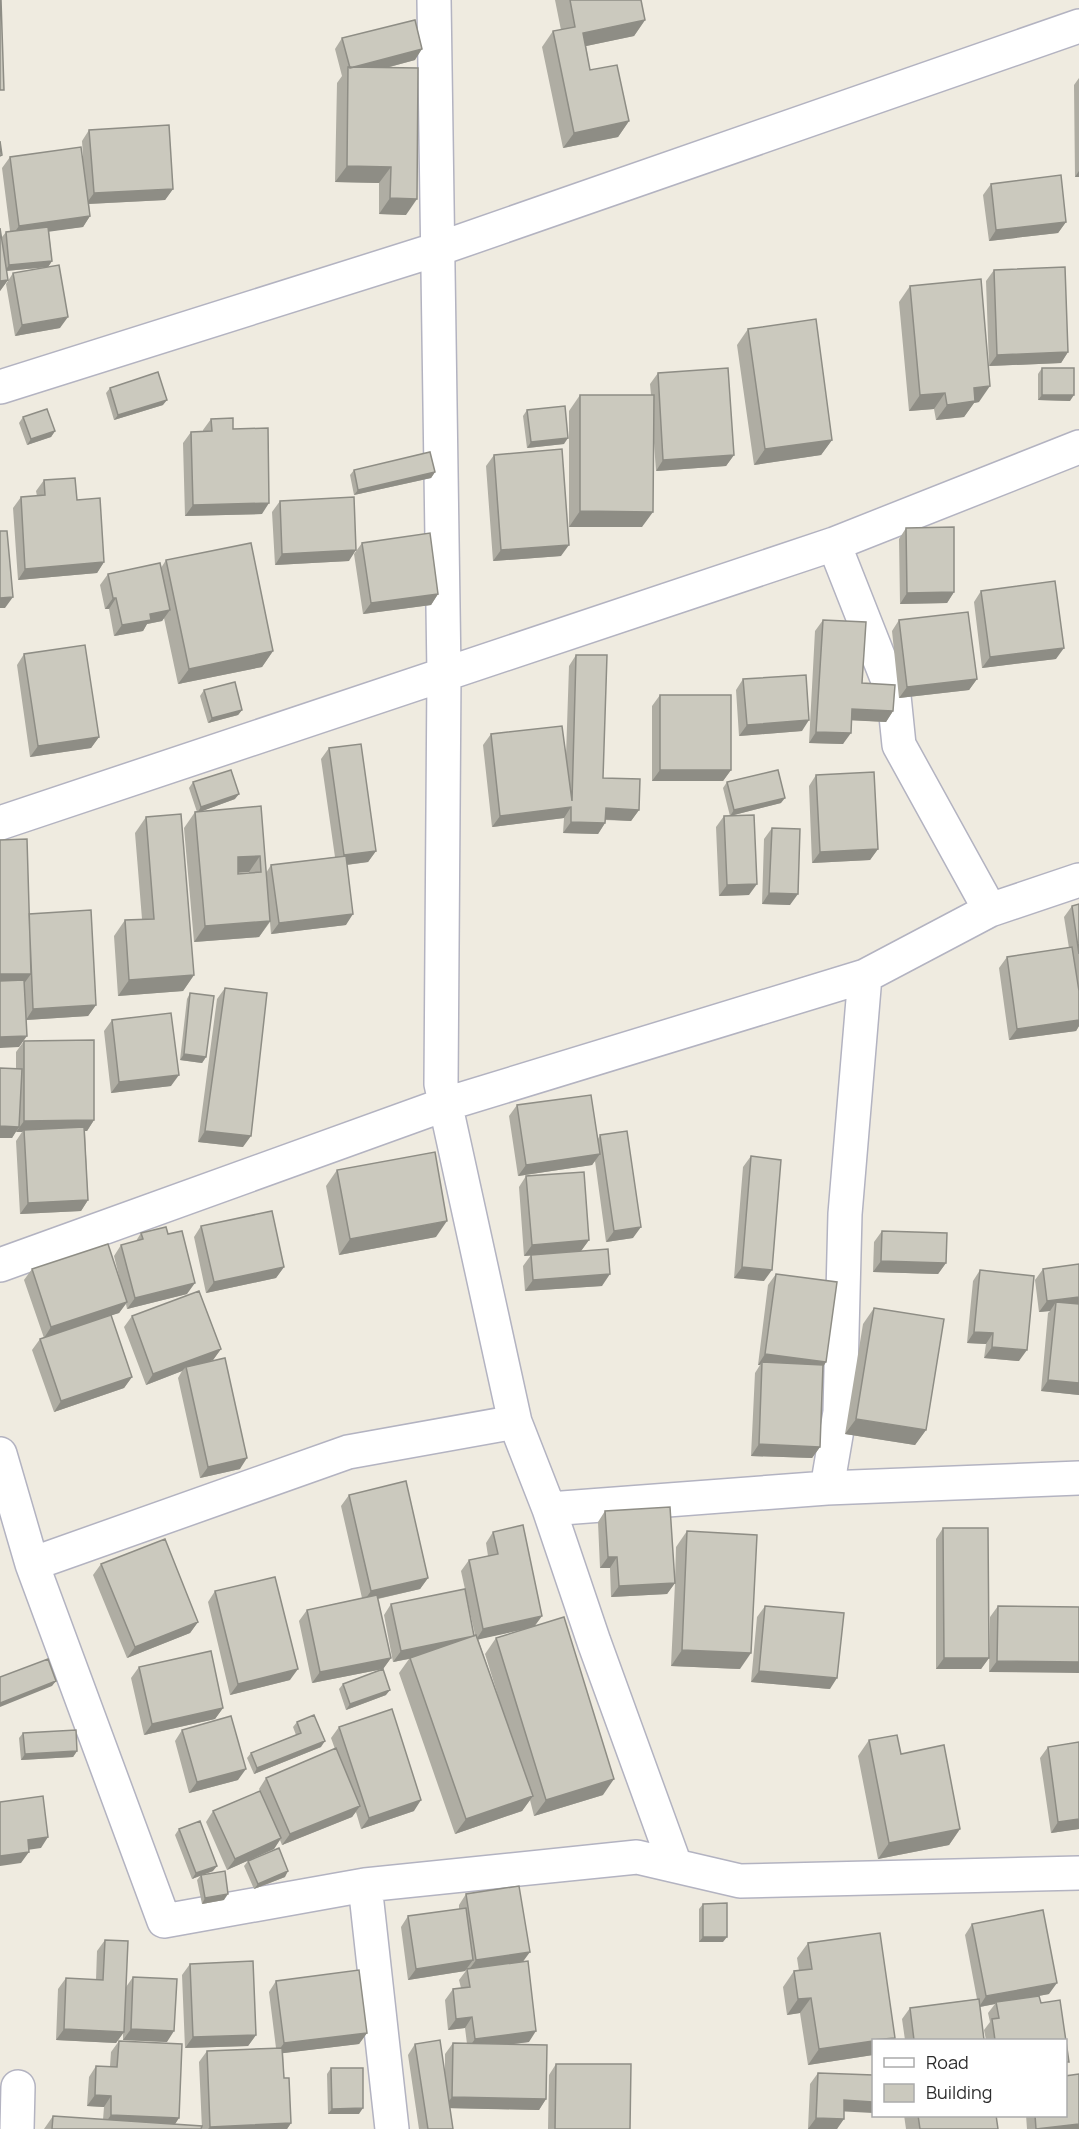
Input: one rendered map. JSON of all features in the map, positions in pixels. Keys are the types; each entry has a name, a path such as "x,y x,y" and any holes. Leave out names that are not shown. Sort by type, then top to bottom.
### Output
{"street":[{"path":"434,0 444,674 441,1084 515,1422 549,1509 594,1642 675,1865"},
{"path":"0,387 438,249 1079,26"},
{"path":"0,824 834,544 1079,447"},
{"path":"834,544 894,696 899,745 990,910"},
{"path":"0,1264 446,1104 865,976 990,910 1079,880"},
{"path":"827,1488 840,1412 845,1214 865,976"},
{"path":"32,1564 348,1452 515,1422"},
{"path":"0,1454 32,1564 164,1922 365,1885 637,1857 740,1881 1079,1872"},
{"path":"549,1509 827,1488 1079,1478"},
{"path":"637,1857 658,1819"},
{"path":"365,1885 392,2129"},
{"path":"17,2129 18,2087"}],"building":[{"path":"1,0 4,90 0,90"},
{"path":"570,0 641,0 645,20 583,33 590,70 617,65 629,121 574,133 553,31 575,27"},
{"path":"415,20 422,49 350,68 342,38"},
{"path":"348,67 418,68 417,199 390,198 391,167 347,166"},
{"path":"169,125 173,189 94,193 89,130"},
{"path":"81,147 90,216 19,226 10,157"},
{"path":"1061,175 1066,222 996,230 991,184"},
{"path":"48,227 52,261 9,265 6,232"},
{"path":"0,228 8,280 0,281"},
{"path":"59,265 68,317 22,325 13,273"},
{"path":"1065,267 1068,352 997,355 994,270"},
{"path":"981,279 990,386 974,388 975,401 947,405 945,393 920,395 910,286"},
{"path":"816,319 832,440 765,449 748,329"},
{"path":"728,368 734,455 663,460 658,373"},
{"path":"1042,368 1074,368 1074,395 1042,395"},
{"path":"158,372 167,400 118,415 110,388"},
{"path":"580,395 654,395 653,512 580,511"},
{"path":"565,406 568,438 531,442 527,410"},
{"path":"47,409 55,431 31,439 23,417"},
{"path":"233,418 233,429 268,428 269,503 193,505 191,432 212,431 211,419"},
{"path":"562,449 569,545 501,550 494,455"},
{"path":"430,452 435,472 358,490 354,470"},
{"path":"75,478 77,500 100,498 104,562 25,569 21,497 45,495 44,480"},
{"path":"354,497 356,550 282,554 280,501"},
{"path":"954,527 954,592 907,593 906,528"},
{"path":"0,531 7,531 13,597 0,598"},
{"path":"430,533 438,594 371,603 362,543"},
{"path":"251,543 273,651 189,669 166,560"},
{"path":"160,563 170,610 150,614 151,620 122,625 108,574"},
{"path":"1055,581 1064,648 990,657 981,591"},
{"path":"968,612 977,679 907,687 899,620"},
{"path":"823,620 866,622 862,683 895,685 893,711 852,709 851,733 816,732"},
{"path":"85,645 99,737 38,746 24,654"},
{"path":"576,655 607,655 603,778 640,779 639,810 606,808 605,823 571,822 571,807 500,816 491,734 562,726 572,801"},
{"path":"806,675 809,720 747,725 743,679"},
{"path":"235,682 242,710 212,718 204,690"},
{"path":"660,695 731,695 731,770 660,770"},
{"path":"361,744 376,851 344,855 329,748"},
{"path":"231,770 239,794 201,807 193,782"},
{"path":"778,770 785,798 734,810 727,782"},
{"path":"874,772 878,849 820,852 816,775"},
{"path":"261,806 270,921 205,926 195,812","holes":["260,856 261,872 238,874 238,857"]},
{"path":"181,814 194,975 129,980 125,920 154,919 146,817"},
{"path":"754,815 757,884 727,885 724,816"},
{"path":"772,828 800,829 798,894 769,893"},
{"path":"27,839 31,974 0,974 0,840"},
{"path":"346,856 353,914 279,923 271,865"},
{"path":"1079,904 1079,954 1072,906"},
{"path":"91,910 96,1005 33,1009 29,914"},
{"path":"1072,947 1079,991 1079,1020 1017,1029 1007,957"},
{"path":"24,980 27,1036 0,1037 0,981"},
{"path":"225,988 267,993 251,1136 205,1131"},
{"path":"190,993 214,996 206,1057 184,1054"},
{"path":"171,1013 179,1075 119,1082 112,1020"},
{"path":"94,1040 94,1120 24,1121 24,1041"},
{"path":"0,1068 22,1069 19,1127 0,1126"},
{"path":"591,1095 600,1154 526,1165 517,1105"},
{"path":"84,1127 88,1200 28,1203 24,1130"},
{"path":"627,1131 641,1227 614,1231 600,1135"},
{"path":"435,1152 447,1221 350,1239 337,1170"},
{"path":"751,1156 781,1160 772,1270 742,1267"},
{"path":"584,1172 589,1240 532,1245 526,1176"},
{"path":"272,1211 284,1267 214,1282 201,1226"},
{"path":"166,1227 168,1234 182,1231 195,1283 135,1298 121,1245 143,1239 141,1233"},
{"path":"882,1231 947,1233 946,1263 881,1261"},
{"path":"108,1244 127,1302 51,1327 32,1269"},
{"path":"608,1249 610,1274 533,1280 531,1255"},
{"path":"1079,1264 1079,1297 1047,1301 1043,1269"},
{"path":"980,1270 1034,1276 1027,1350 992,1347 993,1333 974,1332"},
{"path":"776,1274 837,1282 826,1362 765,1354"},
{"path":"199,1291 221,1349 153,1374 132,1316"},
{"path":"1056,1302 1079,1304 1079,1383 1048,1380"},
{"path":"874,1308 944,1319 926,1430 856,1419"},
{"path":"111,1315 132,1377 61,1401 40,1339"},
{"path":"225,1358 247,1458 208,1467 186,1367"},
{"path":"762,1362 823,1365 820,1447 759,1444"},
{"path":"406,1481 428,1578 371,1591 349,1495"},
{"path":"670,1507 675,1583 619,1586 617,1557 608,1557 605,1511"},
{"path":"523,1525 542,1616 483,1629 469,1560 498,1554 493,1532"},
{"path":"943,1528 988,1528 989,1658 944,1658"},
{"path":"687,1531 757,1535 751,1653 682,1650"},
{"path":"165,1539 198,1622 135,1647 101,1564"},
{"path":"275,1577 298,1669 238,1684 215,1591"},
{"path":"465,1589 474,1636 401,1651 391,1604"},
{"path":"377,1595 391,1658 320,1672 307,1610"},
{"path":"765,1606 844,1613 837,1678 759,1671"},
{"path":"998,1606 1079,1607 1079,1662 997,1661"},
{"path":"564,1617 614,1779 546,1800 496,1638"},
{"path":"476,1635 533,1796 466,1819 410,1658"},
{"path":"211,1651 223,1708 152,1724 139,1667"},
{"path":"48,1659 56,1681 0,1703 0,1677"},
{"path":"383,1669 390,1690 350,1704 343,1684"},
{"path":"392,1709 421,1800 369,1818 339,1727"},
{"path":"314,1715 325,1741 257,1768 251,1753 301,1733 297,1722"},
{"path":"231,1716 246,1769 197,1782 182,1730"},
{"path":"76,1730 77,1751 25,1754 23,1733"},
{"path":"897,1735 901,1754 944,1745 960,1829 889,1843 869,1740"},
{"path":"1079,1742 1079,1819 1058,1822 1048,1747"},
{"path":"336,1748 360,1806 290,1834 266,1778"},
{"path":"260,1791 281,1838 235,1859 213,1811"},
{"path":"43,1796 48,1837 28,1840 29,1852 0,1856 0,1802"},
{"path":"200,1821 217,1866 196,1873 179,1829"},
{"path":"279,1848 288,1871 258,1884 248,1861"},
{"path":"225,1871 228,1894 205,1898 201,1875"},
{"path":"519,1886 530,1952 476,1960 466,1894"},
{"path":"727,1903 727,1937 703,1937 703,1904"},
{"path":"466,1908 473,1960 416,1969 408,1916"},
{"path":"1043,1910 1057,1983 986,1996 972,1924"},
{"path":"880,1933 895,2038 872,2039 872,2041 819,2049 811,1998 798,1999 794,1971 812,1969 808,1943"},
{"path":"105,1940 128,1941 124,2032 64,2029 66,1978 103,1980"},
{"path":"253,1961 256,2035 193,2037 190,1964"},
{"path":"528,1961 536,2031 475,2039 472,2017 456,2019 453,1989 470,1987 467,1969"},
{"path":"359,1970 367,2033 284,2043 276,1981"},
{"path":"133,1977 177,1979 174,2031 131,2029"},
{"path":"1039,1996 1041,2003 1060,2000 1066,2039 995,2039 992,2019 999,2018 996,2002"},
{"path":"979,1999 984,2039 914,2039 910,2008"},
{"path":"440,2040 453,2129 428,2129 415,2044"},
{"path":"119,2041 182,2044 179,2118 111,2115 111,2096 95,2095 96,2066 117,2067"},
{"path":"453,2043 547,2045 546,2099 452,2097"},
{"path":"282,2048 284,2078 289,2078 291,2123 210,2127 207,2051"},
{"path":"556,2064 631,2064 630,2129 555,2129"},
{"path":"331,2068 363,2068 363,2108 332,2109"},
{"path":"818,2073 872,2075 872,2102 844,2100 844,2119 816,2118"},
{"path":"1079,2074 1079,2124 1036,2129 1035,2117 1067,2117 1067,2076"},
{"path":"53,2116 202,2126 201,2129 52,2129"},
{"path":"918,2117 996,2117 998,2129 920,2129"}]}
